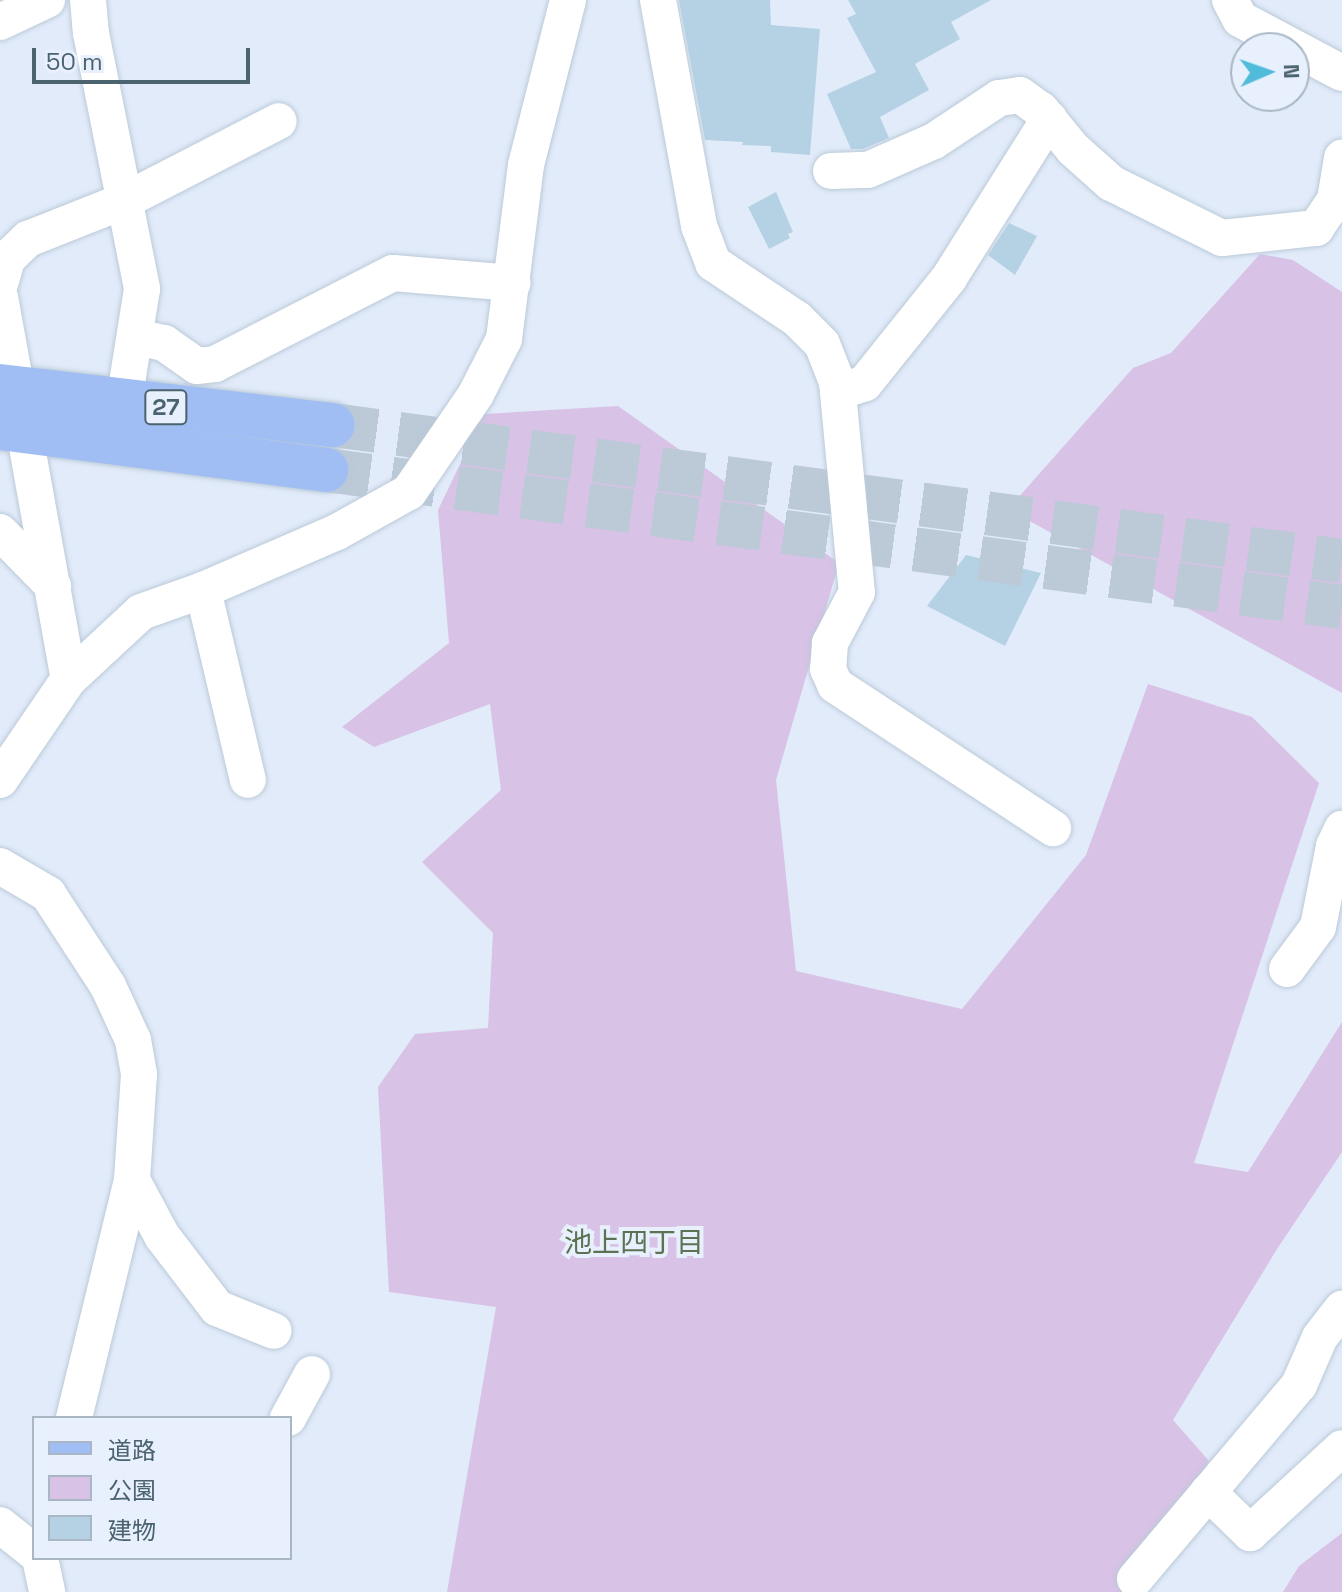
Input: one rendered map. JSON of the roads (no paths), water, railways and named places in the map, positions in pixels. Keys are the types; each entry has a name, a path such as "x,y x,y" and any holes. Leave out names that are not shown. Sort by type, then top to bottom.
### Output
{"main road":[{"name":"27","path":"9,387 333,425"},
{"name":"27","path":"13,430 326,470"}],"street":[{"path":"0,22 47,0"},
{"path":"88,0 91,33 142,289 124,402"},
{"path":"0,780 69,679 141,612 203,590 337,532 409,492 476,394 504,339 526,165 568,0"},
{"path":"658,0 699,226 713,263 797,319 822,344 838,392 857,592 830,643 828,669 835,685 1053,828"},
{"path":"1230,0 1240,19 1342,73"},
{"path":"831,171 868,170 934,141 999,98 1020,95 1049,119 1073,149 1111,183 1222,238 1316,228 1335,200 1342,158"},
{"path":"838,392 865,383 949,278 1049,119"},
{"path":"0,284 7,259 28,239 124,201 279,121"},
{"path":"136,337 164,343 197,366 215,364 393,273 513,283"},
{"path":"0,297 13,430 53,586 69,679"},
{"path":"0,532 53,586"},
{"path":"203,590 248,780"},
{"path":"1287,969 1318,927 1334,846 1342,829"},
{"path":"0,866 48,894 108,986 133,1040 139,1074 132,1180 74,1416"},
{"path":"132,1180 162,1236 217,1308 274,1331"},
{"path":"1135,1579 1299,1385 1320,1337 1342,1309"},
{"path":"289,1416 312,1374"},
{"path":"1208,1492 1250,1533 1342,1448"},
{"path":"0,1525 32,1550"},
{"path":"40,1560 47,1592"}],"tunnel":[{"path":"333,425 1342,561"},
{"path":"326,470 1342,607"}],"district":[{"name":"池上四丁目","path":"634,1242"}]}
